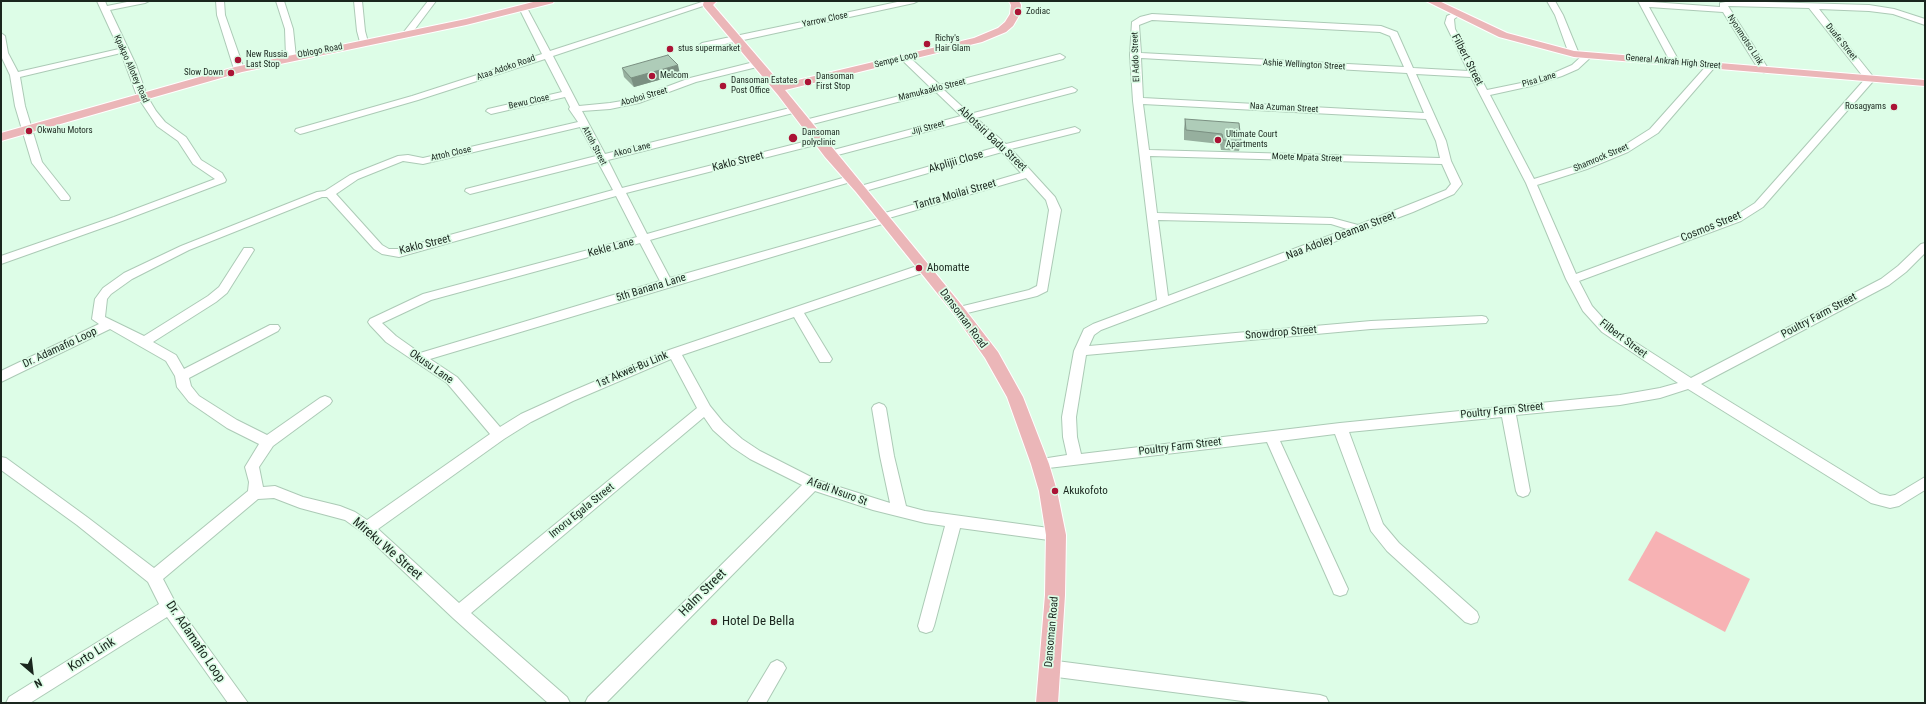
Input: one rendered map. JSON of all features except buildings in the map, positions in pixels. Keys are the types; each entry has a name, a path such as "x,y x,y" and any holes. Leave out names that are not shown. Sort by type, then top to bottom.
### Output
{"main road":[{"name":"Oblogo Road","path":"1,137 239,69 364,42 406,35 549,1"},
{"name":"Sempe Loop","path":"778,88 978,40 1002,30 1009,24 1015,14 1016,5 1014,1"},
{"name":"General Ankrah High Street","path":"1431,1 1503,35 1528,44 1574,54 1925,83"},
{"name":"Dansoman Road","path":"710,2 708,5 778,88 819,141 959,311 992,356 1015,397 1040,464 1048,491 1056,535 1055,596 1047,703"}],"street":[{"path":"102,5 145,1"},
{"path":"220,1 221,15 239,69"},
{"path":"280,1 289,29 291,57"},
{"path":"358,1 361,31 364,42"},
{"path":"406,35 432,1"},
{"name":"Yarrow Close","path":"702,46 914,1"},
{"path":"1551,1 1559,15 1574,54"},
{"name":"Ataa Adoko Road","path":"300,132 415,98 546,54 710,2"},
{"path":"1643,2 1725,10 1723,5 1733,3 1881,9 1925,22"},
{"path":"1643,2 1675,63"},
{"name":"Kpakpo Allotey Road","path":"1,260 218,182 221,178 197,162 182,139 161,124 142,96 124,50 102,5"},
{"name":"Duafe Street","path":"1812,6 1870,79"},
{"name":"Attoh Street","path":"523,8 566,94 667,283"},
{"name":"Nyonmotso Link","path":"1725,10 1764,70"},
{"name":"Filbert Street","path":"1457,14 1450,18 1449,23 1473,74 1485,93 1531,183 1572,279 1587,308 1606,329 1690,384 1876,499 1890,502 1898,500 1925,483"},
{"name":"El Addo Street","path":"1163,302 1138,101 1135,55 1135,24 1143,19 1152,17 1381,29 1394,34"},
{"name":"Naa Adoley Oeaman Street","path":"1075,460 1070,437 1069,417 1080,351 1089,332 1097,327 1409,210 1450,192 1457,184 1446,161 1441,141 1394,34"},
{"path":"1,36 4,53 15,76 20,106 37,163 65,198"},
{"path":"15,76 124,50"},
{"name":"Ashie Wellington Street","path":"1135,55 1473,74"},
{"name":"Pisa Lane","path":"1485,93 1528,84 1559,74 1575,67 1588,55"},
{"name":"Mamukaaklo Street","path":"805,122 1060,57"},
{"name":"Ablotsiri Badu Street","path":"906,58 968,117 1004,148 1051,200 1055,210 1043,288 1033,293 959,311"},
{"name":"Aboboi Street","path":"574,109 636,102 693,80 758,64"},
{"name":"Shamrock Street","path":"1531,183 1583,167 1624,150 1654,131 1711,66"},
{"name":"Cosmos Street","path":"1572,279 1737,219 1759,205 1870,79"},
{"name":"Jiji Street","path":"830,154 1072,90"},
{"name":"Bewu Close","path":"491,111 566,94"},
{"name":"Naa Azuman Street","path":"1138,101 1430,116"},
{"name":"Akoo Lane","path":"470,191 794,110"},
{"name":"Attoh Close","path":"327,194 347,183 354,177 402,158 423,161 582,124"},
{"name":"Akplijii Close","path":"855,184 1075,130"},
{"name":"Kaklo Street","path":"327,194 354,219 378,247 386,252 399,253 618,192 819,141"},
{"name":"Moete Mpata Street","path":"1144,153 1446,161"},
{"name":"Tantra Moilai Street","path":"883,218 1028,174"},
{"name":"Kekle Lane","path":"374,322 427,297 855,184"},
{"path":"108,325 98,320 101,299 115,283 223,232 312,197 327,194"},
{"path":"1153,216 1332,221 1358,229"},
{"name":"5th Banana Lane","path":"417,358 883,218"},
{"name":"Poultry Farm Street","path":"1040,464 1340,428 1620,400 1660,393 1690,384 1884,282 1902,269 1925,246"},
{"path":"144,342 212,299 223,290 248,250"},
{"name":"1st Akwei-Bu Link","path":"368,528 499,435 526,418 568,398 674,352 797,312 924,268"},
{"path":"797,312 825,359"},
{"name":"Snowdrop Street","path":"1080,351 1371,325 1482,320"},
{"name":"Okusu Lane","path":"374,322 391,339 417,358 452,380 460,388 476,410 499,435"},
{"name":"Dr. Adamafio Loop","path":"1,377 108,325 123,330 171,358 182,376 184,387 194,399 232,424 264,440 267,444"},
{"path":"182,376 274,328"},
{"name":"Afadi Nsuro St","path":"674,352 705,409 718,426 737,443 812,484 873,504 900,511 954,522 1056,535"},
{"path":"154,577 255,493 256,482 252,467 256,458 265,449 267,444 325,401"},
{"path":"880,408 887,456 900,511"},
{"name":"Imoru Egala Street","path":"459,613 705,409"},
{"path":"1508,410 1523,490"},
{"path":"1340,428 1376,527 1393,547 1471,617"},
{"path":"1271,436 1340,589"},
{"name":"Dr. Adamafio Loop","path":"1,462 82,521 154,577 169,607 239,703"},
{"name":"Halm Street","path":"594,703 812,484"},
{"name":"Mireku We Street","path":"255,493 274,492 300,502 340,512 350,516 368,528 459,613 561,703"},
{"path":"926,626 954,522"},
{"name":"Korto Link","path":"21,702 169,607"},
{"path":"756,703 777,668"},
{"path":"1049,668 1320,703"}],"shaded area":[{"path":"1656,531 1750,579 1725,632 1628,580"}],"place":[{"name":"Zodiac","path":"1018,12"},
{"name":"Richy's Hair Glam","path":"927,44"},
{"name":"stus supermarket","path":"670,49"},
{"name":"New Russia Last Stop","path":"238,60"},
{"name":"Slow Down","path":"231,73"},
{"name":"Melcom","path":"652,76"},
{"name":"Dansoman First Stop","path":"808,82"},
{"name":"Dansoman Estates Post Office","path":"723,86"},
{"name":"Rosagyams","path":"1894,107"},
{"name":"Okwahu Motors","path":"29,131"},
{"name":"Dansoman polyclinic","path":"793,138"},
{"name":"Ultimate Court Apartments","path":"1218,140"},
{"name":"Abomatte","path":"919,268"},
{"name":"Akukofoto","path":"1055,491"},
{"name":"Hotel De Bella","path":"714,622"}]}
